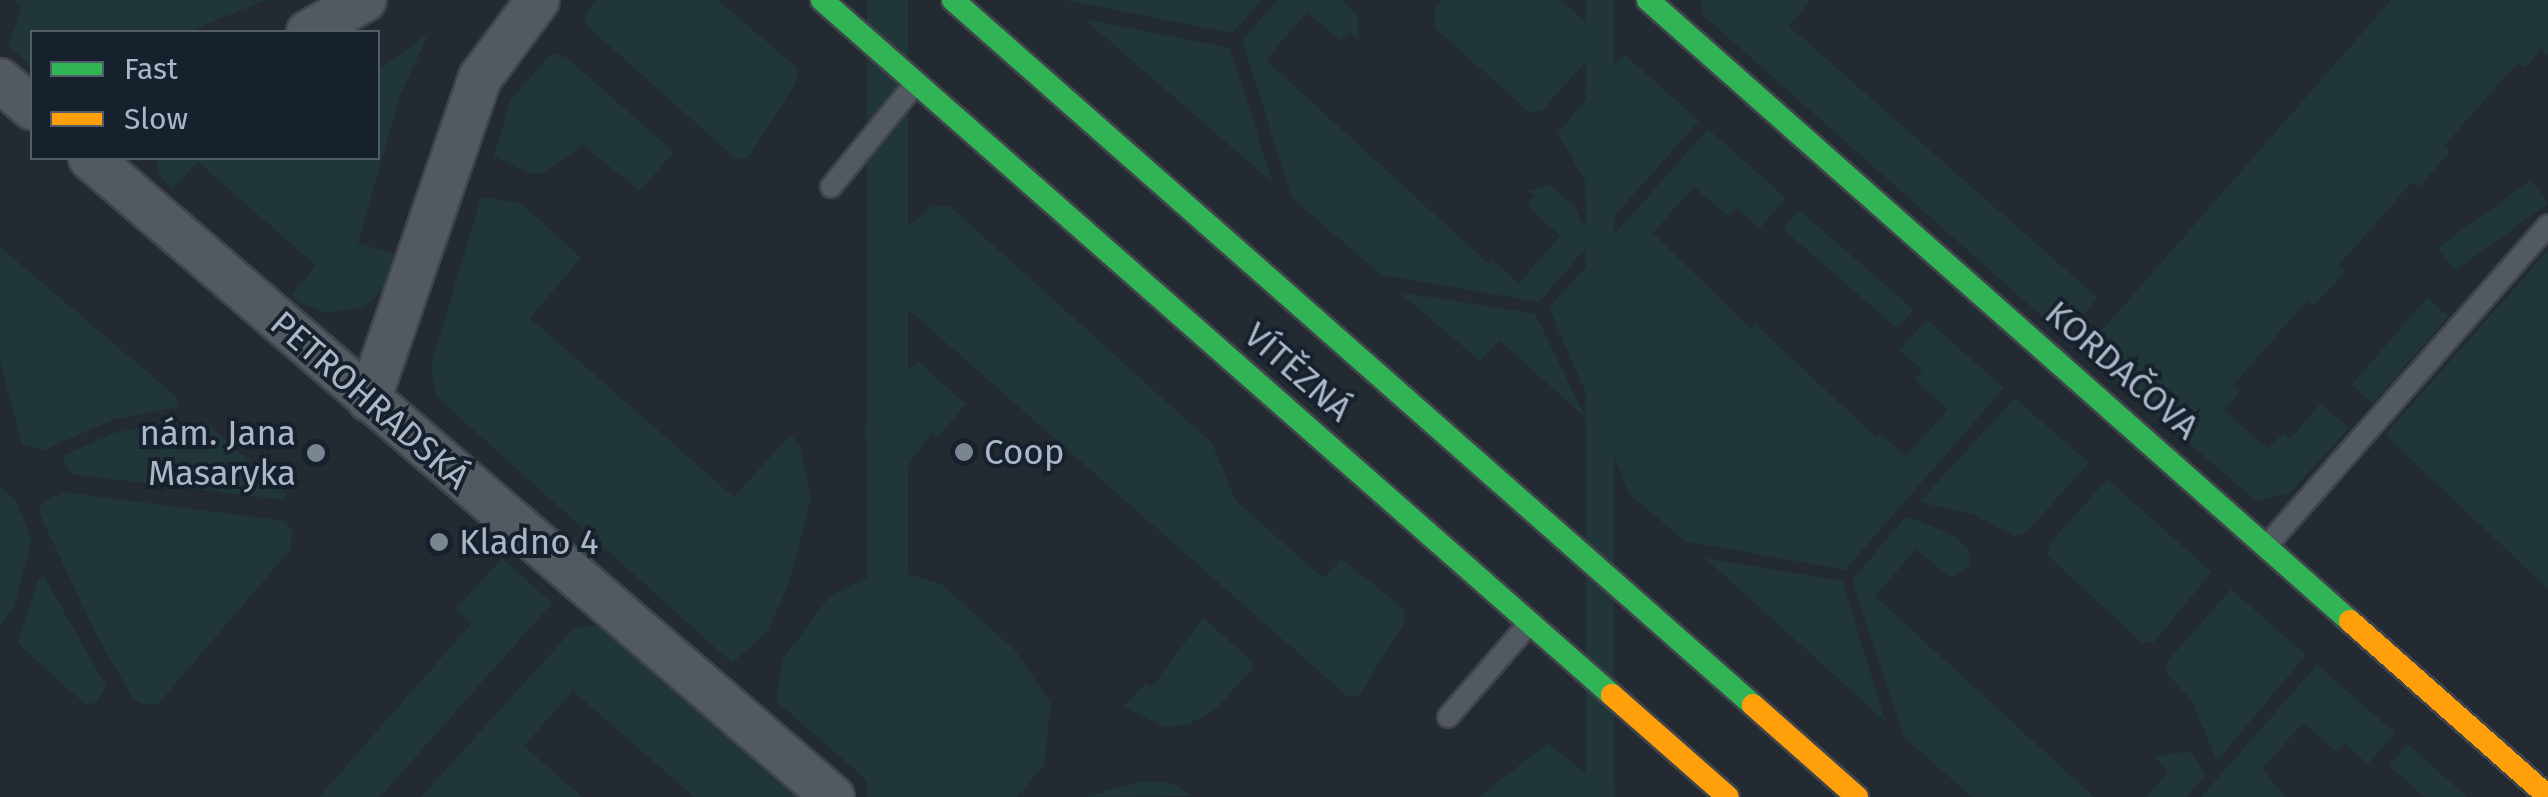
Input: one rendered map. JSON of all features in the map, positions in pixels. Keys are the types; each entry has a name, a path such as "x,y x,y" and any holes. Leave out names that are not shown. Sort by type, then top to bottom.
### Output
{"main road":[{"name":"VÍTĚZNÁ","path":"822,0 1728,797"},
{"name":"VÍTĚZNÁ","path":"953,0 1857,797"},
{"name":"KORDAČOVA","path":"1657,3 2548,796"}],"street":[{"path":"312,30 364,0"},
{"path":"369,400 480,78 538,0"},
{"path":"0,80 30,106"},
{"name":"PETROHRADSKÁ","path":"92,160 369,400 541,540 833,797"}],"lane":[{"path":"831,187 916,83"},
{"path":"2267,544 2548,226"},
{"path":"1448,717 1530,623"}],"green space":[{"path":"14,0 266,0 193,30 30,30 30,65 8,45 22,8"},
{"path":"596,0 718,0 796,67 798,79 749,157 736,159 588,27 584,16"},
{"path":"867,0 908,0 908,797 867,797"},
{"path":"1064,0 1262,0 1232,33"},
{"path":"1278,0 1343,0 1358,16 1358,40 1350,32 1341,41 1307,12 1266,60 1489,264 1493,260 1519,283 1560,236 1527,205 1535,196 1528,191 1550,185 1572,204 1593,240 1539,302 1381,275 1292,198 1242,40"},
{"path":"1443,0 1561,0 1605,39 1542,111 1529,112 1436,29 1434,9"},
{"path":"1586,0 1614,0 1614,797 1586,797"},
{"path":"1700,0 1811,0 1789,26 2098,298 2064,336 1704,16"},
{"path":"2391,0 2548,0 2548,55 2541,49 2525,68 2517,63 2444,146 2450,152 2419,187 2412,182 2339,265 2345,271 2330,289 2314,306 2307,301 2234,384 2240,391 2224,410 2268,449 2283,433 2290,439 2320,404 2349,428 2289,494 2256,501 2083,352"},
{"path":"1084,19 1230,48 1273,183"},
{"path":"429,33 400,96 358,243 394,254 382,291 365,307 326,313 299,302 292,294 316,266 198,162 172,189 160,176 156,160 380,160 380,69"},
{"path":"552,53 567,58 674,152 640,191 583,145 543,173 531,174 494,156 511,99"},
{"path":"1624,54 1699,121 1608,223 1558,133"},
{"path":"1708,129 1786,198 1760,228 1736,208 1728,216 1694,187 1653,233 1750,328 1755,324 1877,438 1881,434 1906,456 1948,410 1915,379 1922,370 1899,350 1927,320 2004,388 1845,570 1685,541 1630,495 1549,308"},
{"path":"2531,180 2548,203 2455,271 2438,248"},
{"path":"481,197 521,203 581,258 530,318 734,497 791,434 801,449 811,499 789,583 767,632 732,663 436,396 431,366"},
{"path":"933,206 951,207 1212,443 1236,501 1323,578 1341,559 1404,609 1405,622 1359,695 1348,697 868,274 866,258"},
{"path":"1799,210 1914,310 1897,329 1783,229"},
{"path":"0,247 177,397 178,407 115,419 44,450 22,444 0,361"},
{"path":"2548,250 2548,589 2385,435"},
{"path":"1399,292 1535,314 1586,418 1499,340 1480,361"},
{"path":"2427,298 2448,316 2373,403 2352,385"},
{"path":"918,362 966,404 938,437 932,432 886,496 869,471 865,426 878,399"},
{"path":"2015,398 2089,463 2026,533 2014,536 1974,515 1919,502"},
{"path":"167,422 209,425 286,493 284,500 70,474 62,456 114,433"},
{"path":"2107,479 2212,572 2153,643 2141,642 2048,556 2050,543"},
{"path":"0,487 16,501 32,540 14,607 0,627"},
{"path":"63,492 285,521 292,530 291,549 158,704 145,705 134,700 97,636 39,513 40,504"},
{"path":"1906,516 1953,535 1970,551 1969,566 1950,578 1916,549 1875,596 2094,797 1972,797 1905,738 1852,580"},
{"path":"502,558 552,603 380,797 319,797 471,624 456,609"},
{"path":"1705,558 1842,581 1886,722"},
{"path":"913,575 941,584 1015,650 1051,704 1044,765 1017,797 886,797 776,701 783,659 829,597 870,576"},
{"path":"45,578 106,686 97,703 85,704 17,643 38,580"},
{"path":"2231,589 2306,655 2217,761 2191,700 2167,674 2166,663"},
{"path":"1203,618 1252,661 1252,669 1217,708 1189,724 1164,727 1124,707 1146,683 1152,687"},
{"path":"606,624 802,797 694,797 573,691 524,746 582,797 421,797 574,628"},
{"path":"2317,665 2395,733 2368,764 2345,744 2337,752 2303,723 2262,769 2285,797 2201,797"},
{"path":"1548,743 1615,797 1480,797 1480,796"},
{"path":"2408,744 2467,797 2425,797 2389,766"},
{"path":"2190,751 2205,775 2186,797 2147,797 2169,771 2153,757"},
{"path":"1144,781 1175,784 1194,796 1085,797"}],"traffic: fast":[{"path":"822,0 1612,695"},
{"path":"953,0 1753,705"},
{"path":"1648,0 2350,621"}],"traffic: slow":[{"path":"2350,621 2548,796"},
{"path":"1612,695 1728,797"},
{"path":"1753,705 1857,797"}],"place":[{"name":"Coop","path":"964,452"},
{"name":"nám. Jana Masaryka","path":"316,453"},
{"name":"Kladno 4","path":"439,542"}]}
